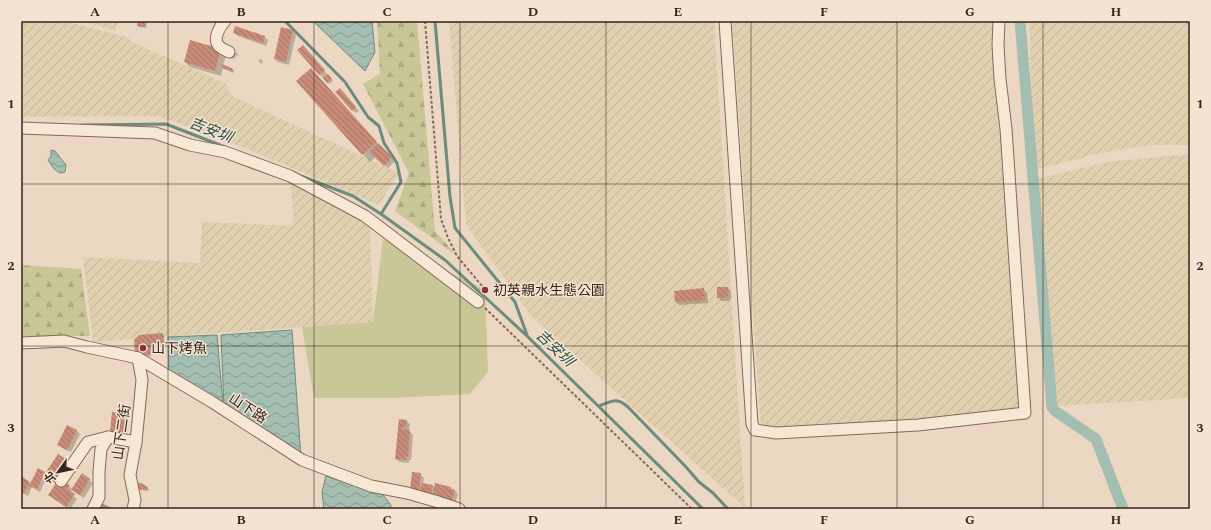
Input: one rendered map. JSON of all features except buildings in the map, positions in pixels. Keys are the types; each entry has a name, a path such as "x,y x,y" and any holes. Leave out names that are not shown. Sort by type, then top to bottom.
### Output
{"street":[{"path":"225,21 218,30 216,42 218,46 229,52"},
{"path":"725,21 752,424 755,430 776,433 918,425 1025,413 1006,129 1000,79 998,45 999,21"},
{"path":"21,128 155,133 190,145 225,152 290,176 365,216 478,302"},
{"name":"山下路","path":"21,343 64,341 138,358 212,402 302,460 371,486 428,499 459,509"},
{"name":"山下二街","path":"133,509 134,500 130,475 136,442 142,380 138,358"},
{"path":"93,509 99,497 101,449 108,437"},
{"path":"61,481 88,442 108,437 136,442"}],"path":[{"path":"425,21 441,219 457,256 487,292"},
{"path":"478,302 692,509"}],"shaded area":[{"path":"21,21 65,21 129,38 132,42 225,83 232,96 399,173 379,205 245,148 158,116 21,117"},
{"path":"83,21 118,21 116,31"},
{"path":"449,21 714,21 745,508 533,318 466,225"},
{"path":"732,21 996,21 1025,413 761,431"},
{"path":"1029,21 1190,21 1190,145 1149,145 1101,153 1034,170"},
{"path":"1190,155 1190,398 1056,406 1036,179 1107,162"},
{"path":"290,176 370,227 373,322 93,342 83,257 200,263 202,222 294,226"}],"green space":[{"path":"377,21 417,21 435,231 457,256 395,211 409,173 363,84 380,74"},
{"path":"383,239 485,290 488,372 470,394 395,398 314,398 302,327 373,322"},
{"path":"21,265 81,269 90,336 21,336"}],"water":[{"path":"313,21 372,21 375,52 365,71"},
{"path":"51,150 55,151 66,165 65,172 60,173 54,169 48,160 51,156"},
{"path":"292,330 301,458 224,406 221,335"},
{"path":"217,335 223,404 169,373 168,337"},
{"path":"326,476 383,495 391,505 391,509 324,509 322,492"}],"waterway":[{"name":"吉安圳","path":"285,21 345,82 368,117 379,126 384,143 397,163 401,182 381,214"},
{"path":"435,21 450,197 455,228 515,302 527,335"},
{"path":"1020,21 1052,407 1055,411 1096,439 1123,509"},
{"name":"吉安圳","path":"81,125 166,124 225,147"},
{"name":"吉安圳","path":"301,176 353,196 381,214 445,260 527,336 703,509"},
{"path":"599,406 611,401 617,401 628,407 699,482 713,493 728,509"}],"place":[{"name":"初英親水生態公園","path":"485,290"},
{"name":"山下烤魚","path":"143,348"}]}
